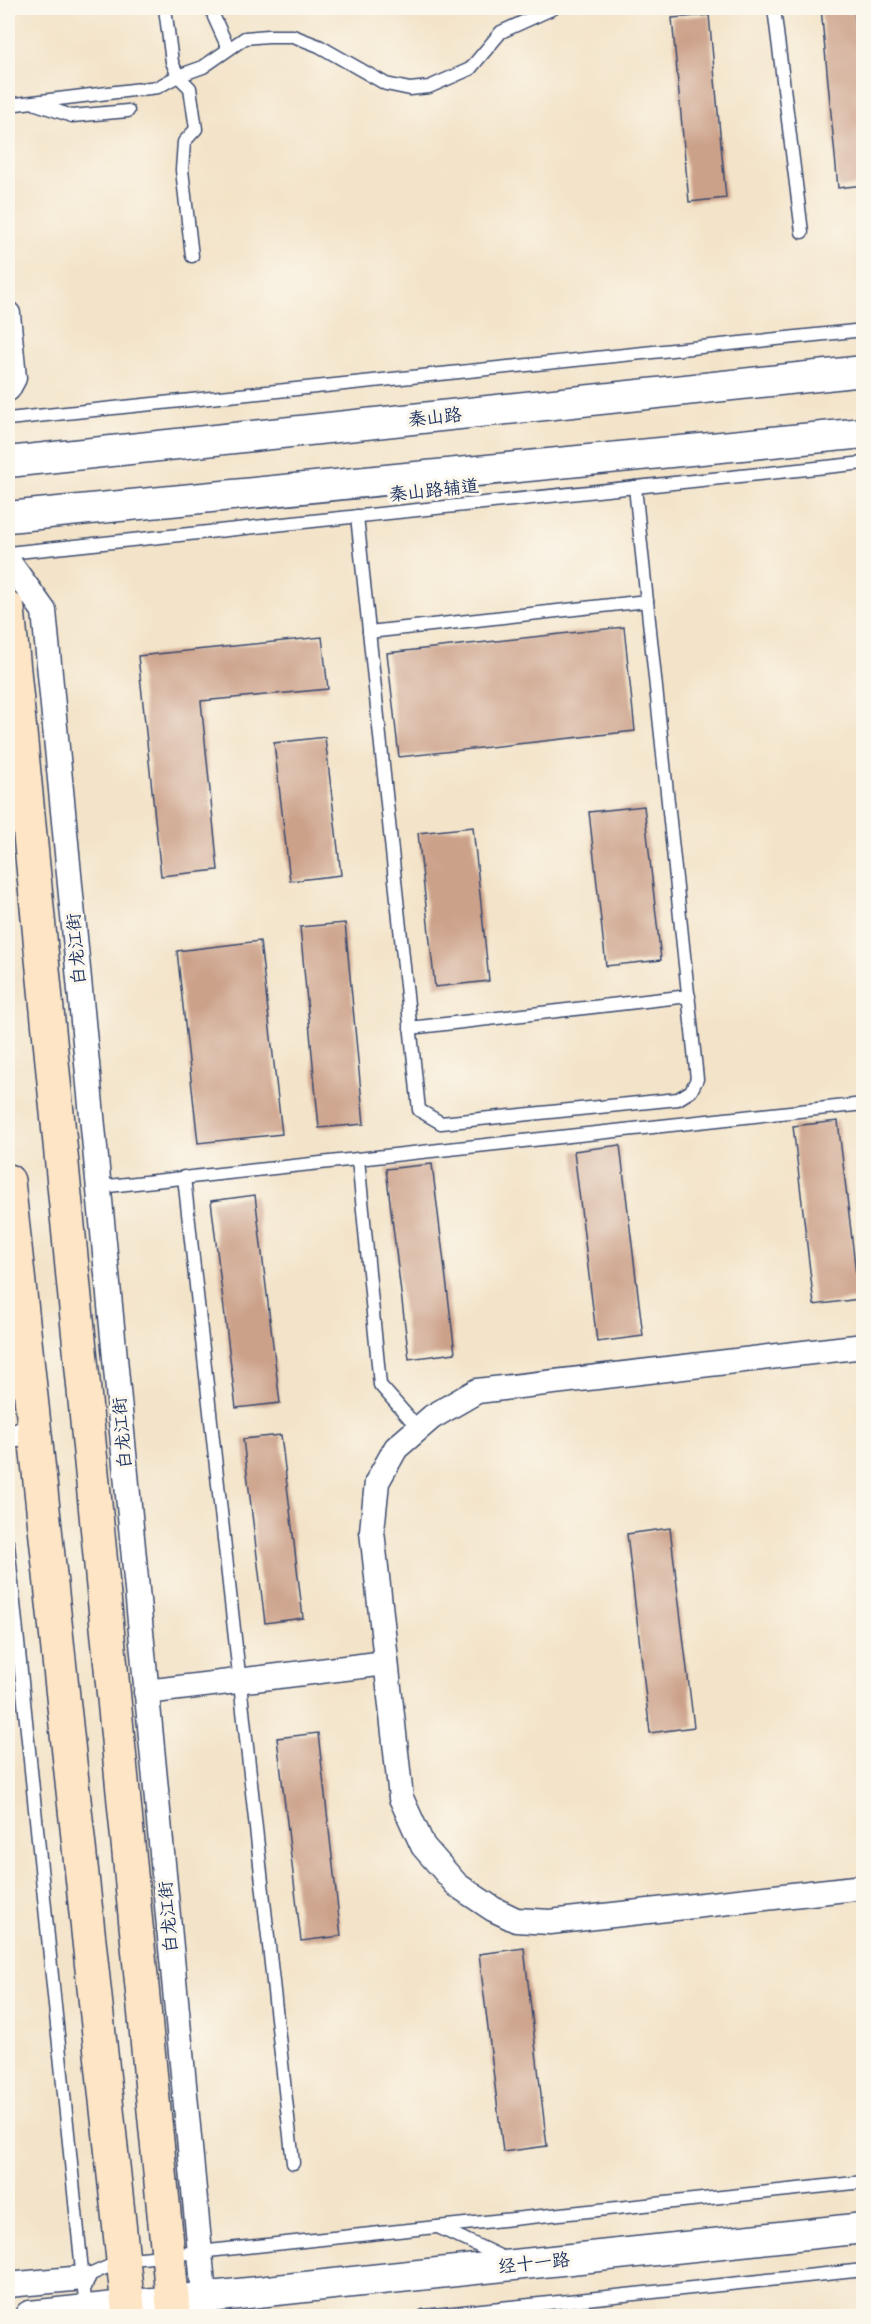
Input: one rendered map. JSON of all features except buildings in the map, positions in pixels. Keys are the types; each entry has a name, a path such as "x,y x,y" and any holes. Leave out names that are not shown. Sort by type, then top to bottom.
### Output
{"main road":[{"name":"白龙江街","path":"8,609 173,2309"},
{"path":"8,1181 21,1434 128,2311"}],"street":[{"path":"8,314 14,378 8,389"},
{"name":"秦山路","path":"8,462 864,371"},
{"path":"8,517 864,433"},
{"name":"白龙江街","path":"8,561 44,611 205,2308"},
{"path":"864,1346 477,1391 432,1417 396,1448 378,1482 372,1531 401,1798 423,1846 457,1885 493,1909 516,1920 550,1922 864,1887"},
{"path":"147,1692 386,1663"},
{"name":"经十一路","path":"30,2316 205,2308 518,2264 864,2228"},
{"path":"8,2285 83,2278"}],"lane":[{"path":"165,8 172,62 178,76 190,88 196,129 184,142 182,170 192,256"},
{"path":"213,8 214,17 228,48"},
{"path":"8,105 158,87 178,76 203,67 245,38 293,36 319,46 386,84 410,90 429,87 470,69 501,32 554,8"},
{"path":"774,8 801,232"},
{"path":"32,102 72,116 128,111"},
{"path":"8,419 864,330"},
{"name":"秦山路辅道","path":"8,553 864,463"},
{"path":"357,516 418,1110 441,1123 678,1100 691,1091 698,1079 635,487"},
{"path":"369,632 647,601"},
{"path":"410,1028 689,996"},
{"path":"99,1187 864,1104"},
{"path":"358,1159 380,1385 418,1428"},
{"path":"184,1178 293,2163"},
{"path":"8,1544 86,2314"},
{"path":"83,2278 123,2260 864,2182"},
{"path":"438,2227 518,2264"},
{"path":"424,2316 864,2270"}]}
